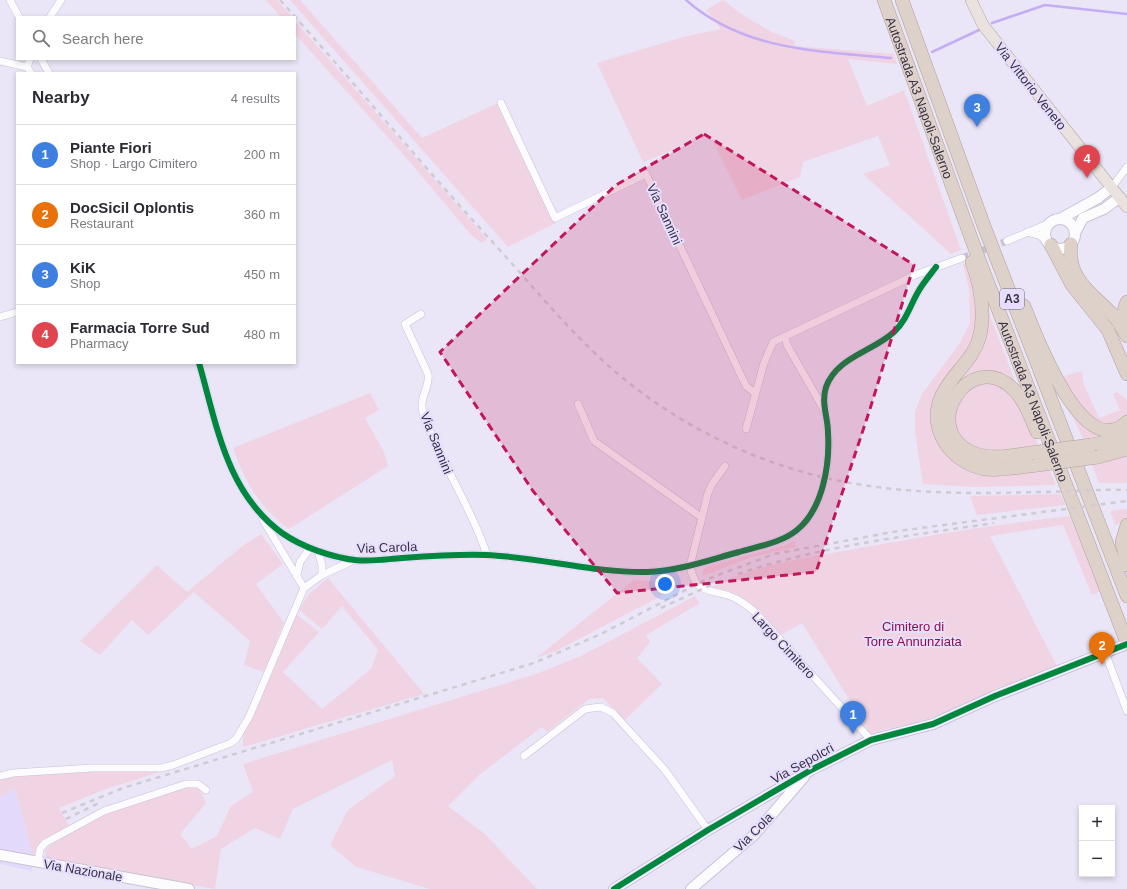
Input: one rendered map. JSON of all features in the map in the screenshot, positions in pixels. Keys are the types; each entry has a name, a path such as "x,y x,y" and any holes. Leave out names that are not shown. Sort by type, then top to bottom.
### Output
{"highway":[{"name":"Autostrada A3 Napoli-Salerno","path":"884,0 938,150 1072,497 1125,644"},
{"name":"Autostrada A3 Napoli-Salerno","path":"902,0 984,226 1127,596"},
{"path":"938,150 943,182 974,269 981,292 982,308 982,324 974,351 942,394 938,403 938,429 948,449 967,463 986,469 994,469 1037,465 1098,456 1127,449"},
{"path":"984,226 1009,273 1041,348 1058,380 1081,416 1093,426 1105,431 1116,429 1127,422"},
{"path":"1073,238 1070,263 1078,278 1098,302 1115,317 1127,336"},
{"path":"1049,243 1072,285 1108,330 1127,374"},
{"path":"1127,302 1124,308 1124,316 1127,331"},
{"path":"1072,497 1050,460 1026,407 1015,390 1000,380 990,377 974,379 961,389 951,403 949,413 950,428 961,444 976,454 1001,456 1031,453 1091,445 1117,440 1127,436"},
{"path":"1127,525 1122,542 1127,565"}],"main road":[{"name":"Via Vittorio Veneto","path":"971,0 983,25 1127,207"}],"street":[{"path":"10,0 18,16"},
{"path":"51,16 61,0"},
{"path":"0,61 29,70 30,60"},
{"path":"42,60 48,72"},
{"name":"Via Sannini","path":"501,103 555,218 646,174 746,386 754,393"},
{"path":"1007,241 1060,219 1098,198 1112,187 1127,167"},
{"path":"1027,232 1039,235 1049,243 1063,248 1073,238 1080,221 1104,209 1120,197"},
{"path":"1060,219 1070,223 1073,238"},
{"path":"1049,243 1046,234 1050,223"},
{"path":"746,429 754,393 773,342 908,278 962,258"},
{"path":"823,408 826,389 832,375 841,365 895,331 908,314 925,280 936,267"},
{"path":"0,317 16,312"},
{"name":"Via Sannini","path":"421,314 405,324 428,374 429,380 422,408 446,467 482,539 487,555"},
{"path":"785,337 787,345 823,408"},
{"name":"Via Carola","path":"199,364 229,465 237,483 256,509 284,534 310,548 354,560 451,555 487,555 523,558 615,571 649,572 690,566 779,541 802,526 815,506 822,485 827,457 828,431 823,408"},
{"path":"578,404 594,441 702,517"},
{"path":"690,566 712,484 725,466"},
{"path":"256,509 304,588"},
{"path":"297,575 300,562 310,548"},
{"path":"318,551 322,565 322,575"},
{"path":"0,776 13,772 92,768 161,768 173,766 231,743 236,739 249,717 304,588 322,575 354,560"},
{"name":"Largo Cimitero","path":"690,566 692,576 698,586 704,591 738,599 754,611 871,740"},
{"name":"Via Sepolcri","path":"614,889 708,830 811,770 871,740 933,724 1125,644"},
{"path":"1105,652 1127,711"},
{"path":"524,756 585,709 601,707 613,713 665,770 708,830"},
{"name":"Via Cola","path":"691,889 754,835 811,770"},
{"path":"38,862 40,849 45,842 104,811 186,784 198,784 206,790"},
{"name":"Via Nazionale","path":"0,856 189,889"}],"highlighted area":[{"path":"704,134 914,265 870,409 816,572 617,593 533,491 440,352 616,185"}],"shaded area":[{"path":"15,788 33,856 32,871 0,864 0,797"}],"green space":[{"path":"266,0 277,0 291,16 280,16"},
{"path":"290,0 300,0 422,138 498,103 556,223 508,247"},
{"path":"723,0 744,16 772,32 795,41 794,46 894,54 897,64 848,59 867,106 904,90 961,250 951,254 863,174 890,165 878,136 803,162 800,177 742,200 710,135 643,162 597,63 683,37 721,29 706,10"},
{"path":"296,22 487,239 482,243 472,236 403,154 296,35"},
{"path":"967,263 978,310 972,343 950,375 936,437 1048,467 1056,485 972,487 923,484 915,432 915,412 922,394 960,343 970,323 969,288 963,264"},
{"path":"987,308 1016,384 997,374 948,401 941,410"},
{"path":"1082,371 1084,385 1099,418 1120,410 1113,394 1117,392 1127,400 1127,417 1113,426 1090,418 1061,377"},
{"path":"978,383 997,385 1013,397 1029,421 1039,447 1014,450 980,451 964,441 954,425 955,404"},
{"path":"1061,392 1111,436 1084,441"},
{"path":"370,393 379,410 365,418 384,452 388,466 289,529 269,512 254,493 248,483 233,448"},
{"path":"1127,455 1127,483 1099,483 1091,463"},
{"path":"1061,494 1065,505 977,515 970,496"},
{"path":"1127,509 1127,524 1124,522 1115,525 1110,511"},
{"name":"Cimitero di Torre Annunziata","path":"1070,516 1100,591 1092,595 1063,525 990,536 1057,666 1004,688 1002,686 970,702 928,719 870,733 802,623 781,635 750,604 732,593 711,587 747,572 803,558 965,530"},
{"path":"261,534 283,564 256,584 284,623 264,672 244,665 250,641 194,592 148,635 132,620 100,655 80,641 157,565 187,592 245,544"},
{"path":"794,541 796,547 752,557 703,576 702,572 706,567 785,545"},
{"path":"328,578 424,694 243,747 243,735 296,614 319,632 283,672 322,709 371,669 378,650 342,606 322,629 299,610 309,594"},
{"path":"634,580 684,584 554,652 536,658"},
{"path":"695,596 700,603 646,635 650,642 637,658 662,684 624,721 603,698 589,699 547,732 542,727 479,775 448,806 485,834 537,889 430,889 356,867 330,845 348,810 395,776 392,760 293,809 280,839 255,828 221,849 215,889 46,859 45,850 59,839 76,829 134,804 191,786 199,788 206,803 180,834 192,849 217,836 231,806 253,792 243,764 536,674 581,656"},
{"path":"131,770 163,771 103,790 59,808 69,826 41,840 33,856 15,788 0,797 0,779 4,776"}],"waterway":[{"path":"686,0 709,17 732,30 757,39 783,46 810,50 891,58"},
{"path":"992,23 1045,5 1127,14"},
{"path":"932,52 979,30"}],"tunnel":[{"path":"962,258 1007,241"}],"railway":[{"path":"280,0 294,16"},
{"path":"296,18 571,330 601,359 627,381 684,421 746,452 778,464 811,474 869,486 917,491 966,493 1127,490"},
{"path":"62,813 123,788 534,663 601,634 705,580 774,554 898,531 1127,501"},
{"path":"738,574 769,564 832,549 897,537 994,523"},
{"path":"661,608 724,579"},
{"path":"66,819 99,803"}],"cycle path":[{"path":"199,364 218,433 236,478 248,498 263,516 282,533 298,543 317,551 346,559 361,561 444,555 486,555 506,556 587,568 627,572 671,570 770,544 791,534 806,521 819,498 826,472 828,458 828,427 824,399 826,387 831,377 847,362 876,345 898,328 924,282 936,267"},
{"path":"614,889 708,830 811,770 871,740 933,724 995,696 1127,644"}],"place":[{"name":"KiK","path":"977,127"},
{"name":"Farmacia Torre Sud","path":"1087,178"},
{"name":"DocSicil Oplontis","path":"1102,665"},
{"name":"Piante Fiori","path":"853,734"}]}
